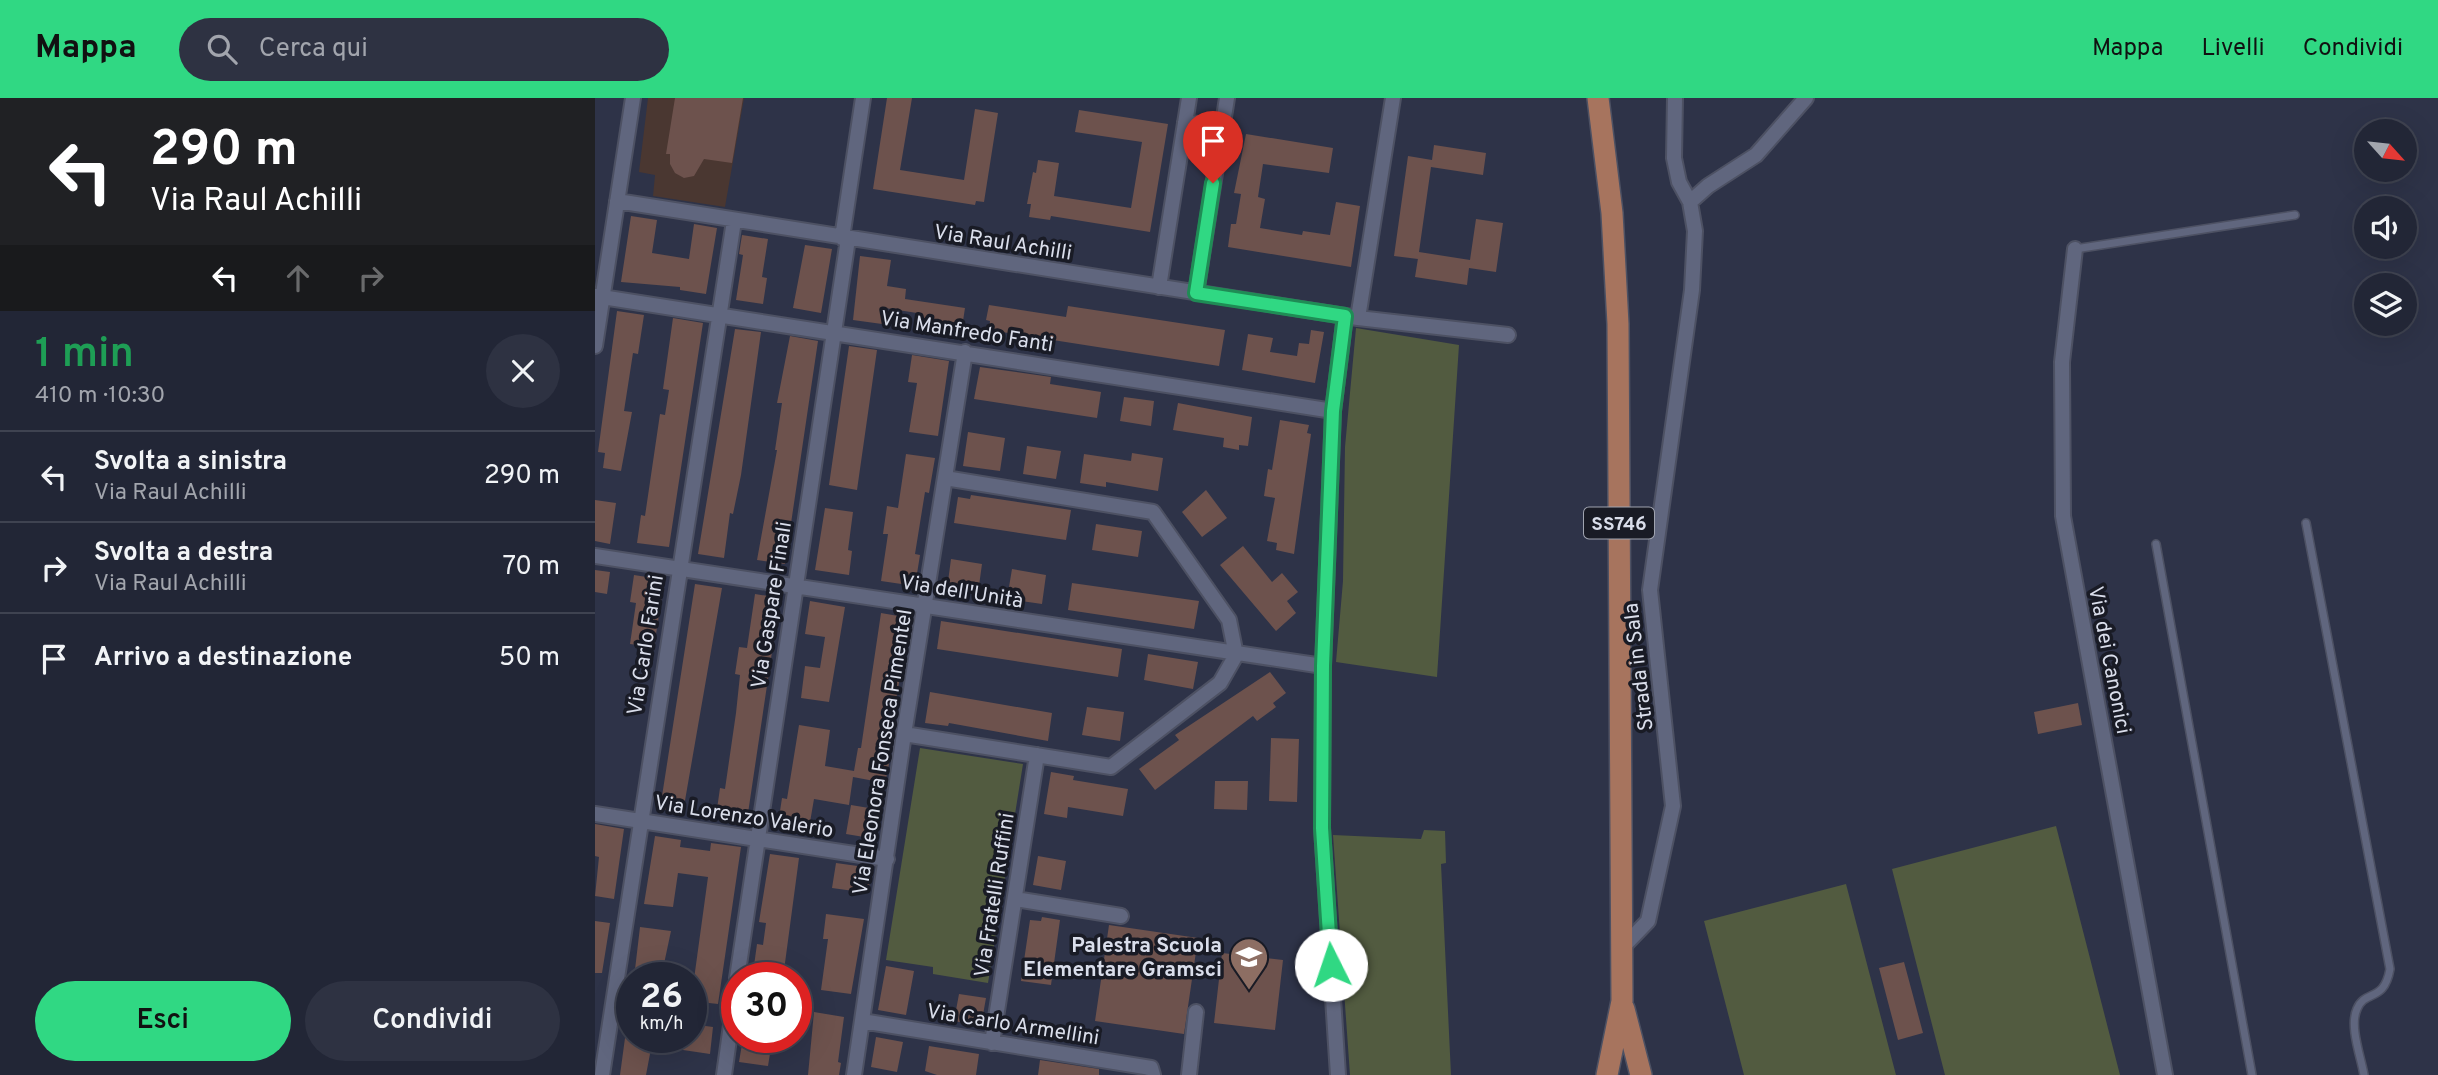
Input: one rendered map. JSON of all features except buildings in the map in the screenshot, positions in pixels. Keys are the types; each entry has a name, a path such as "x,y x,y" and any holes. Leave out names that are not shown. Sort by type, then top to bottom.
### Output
{"main road":[{"name":"SS746","path":"1598,98 1612,213 1618,324 1622,1001 1607,1075"},
{"name":"SS746","path":"1622,1001 1641,1075"}],"street":[{"path":"595,346 599,296 633,98"},
{"path":"845,238 863,98"},
{"path":"1159,287 1189,98"},
{"path":"1196,293 1227,98"},
{"path":"1338,1075 1322,828 1323,666 1333,411 1393,98"},
{"name":"Strada in Sala","path":"1622,948 1648,921 1673,806 1650,590 1689,332 1695,231 1690,202 1679,182 1674,158 1675,98"},
{"path":"1690,202 1708,186 1756,155 1805,98"},
{"path":"1185,122 1222,128"},
{"name":"Via Raul Achilli","path":"617,201 1352,317 1508,335"},
{"name":"Via Carlo Farini","path":"602,1075 678,568 734,221"},
{"name":"Via Gaspare Finali","path":"739,962 756,838 835,332 845,238"},
{"name":"Via dei Canonici","path":"2075,249 2062,362 2063,516 2165,1075"},
{"name":"Via Manfredo Fanti","path":"599,296 1333,411"},
{"name":"Via Eleonora Fonseca Pimentel","path":"854,1075 904,734 965,352"},
{"path":"904,734 1111,767 1220,683 1236,655 1229,620 1153,512 945,478"},
{"name":"Via dell'Unità","path":"595,556 1236,655 1323,666"},
{"name":"Via Fratelli Ruffini","path":"992,1043 1037,755"},
{"name":"Via Lorenzo Valerio","path":"595,814 887,859"},
{"path":"1015,899 1121,916"},
{"path":"1189,1075 1196,1012"},
{"name":"Via Carlo Armellini","path":"862,1021 1151,1068 1153,1075"},
{"name":"Via Gaspare Finali","path":"724,1075 727,1053"}],"lane":[{"path":"2075,249 2295,215"},
{"path":"2306,523 2390,969 2387,983 2379,993 2363,1000 2357,1010 2355,1022 2364,1075"},
{"path":"2156,544 2252,1075"}],"shaded area":[{"path":"648,98 744,98 725,207 653,196 655,175 639,172"}],"green space":[{"path":"1356,328 1459,345 1437,677 1336,662 1343,581 1345,447"},
{"path":"920,748 1023,764 988,983 933,974 933,967 886,960"},
{"path":"2056,826 2120,1075 1945,1075 1892,869"},
{"path":"1424,830 1445,831 1446,863 1441,864 1451,1075 1350,1075 1333,835 1421,839"},
{"path":"1846,884 1896,1075 1744,1075 1704,921"}],"place":[{"name":"Palestra Scuola Elementare Gramsci","path":"1249,991"}],"route":[{"path":"1213,183 1196,293 1345,316 1333,411 1323,666 1322,828 1331,965"}]}
